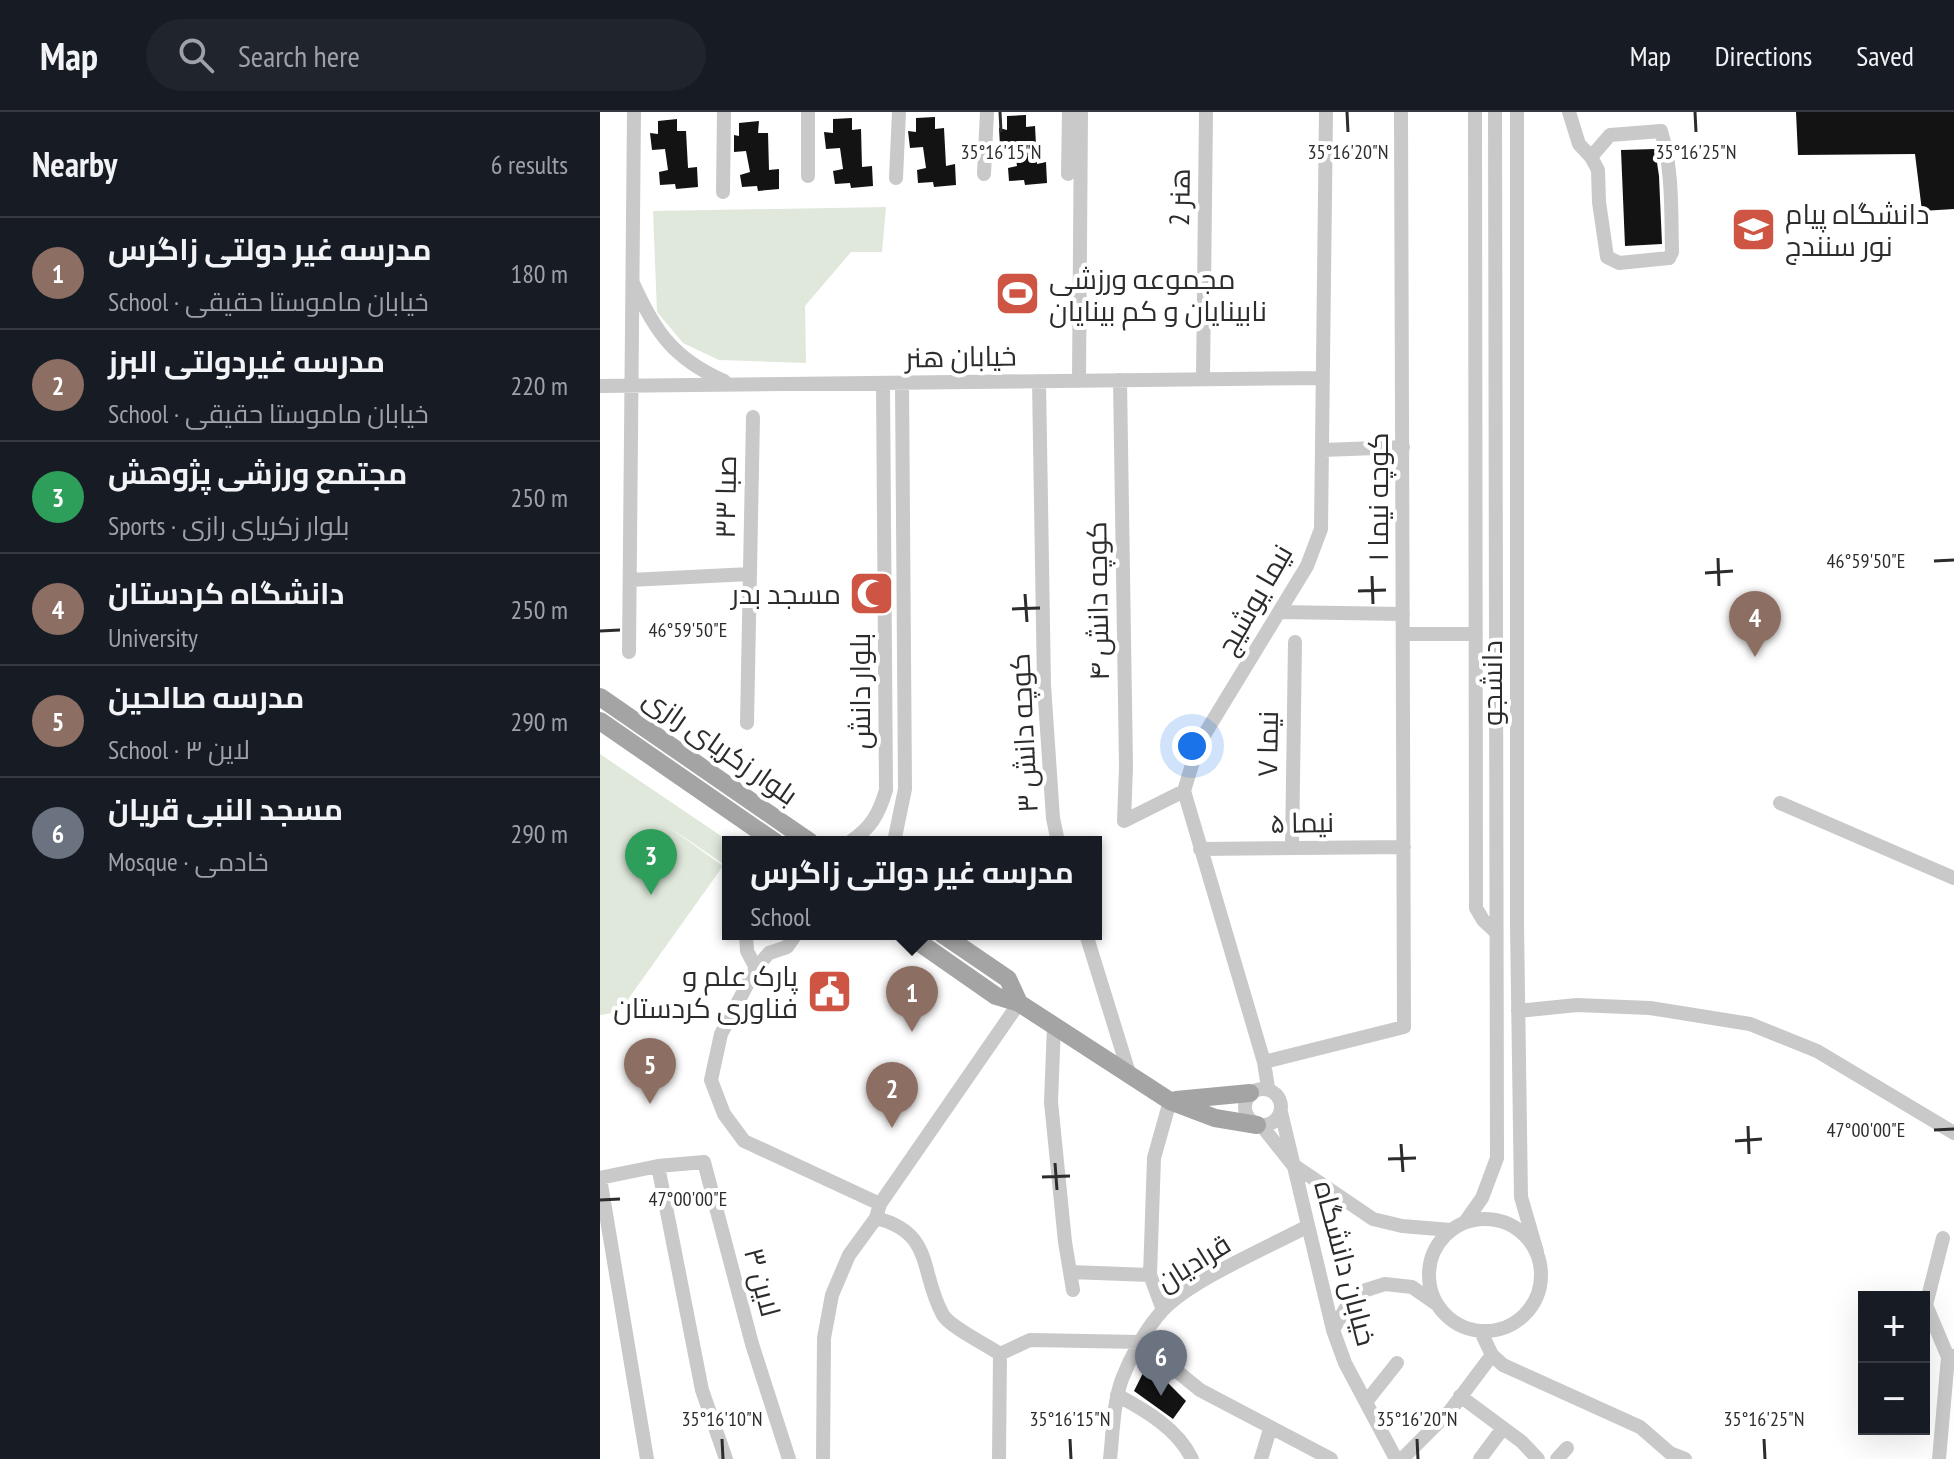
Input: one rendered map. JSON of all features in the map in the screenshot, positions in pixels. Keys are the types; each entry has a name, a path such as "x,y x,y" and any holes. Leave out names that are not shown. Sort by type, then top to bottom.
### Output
{"main road":[{"name":"بلوار زکریای رازی","path":"600,697 801,836"},
{"name":"بلوار زکریای رازی","path":"600,721 766,836"},
{"path":"916,940 996,996 1019,1003 1170,1101 1215,1118 1259,1125"},
{"path":"951,940 1008,979 1019,1003"},
{"path":"1170,1101 1259,1091"}],"street":[{"path":"629,652 634,112"},
{"path":"723,192 724,112"},
{"path":"808,112 808,176"},
{"path":"896,178 899,112"},
{"path":"984,174 987,112"},
{"path":"1068,174 1069,112"},
{"path":"1079,381 1081,112"},
{"name":"هنر 2","path":"1203,379 1206,112"},
{"name":"نیما یوشیج","path":"1184,791 1198,745 1307,566 1321,529 1326,112"},
{"name":"کوچه نیما ۱","path":"1264,1062 1404,1027 1401,112"},
{"path":"1475,112 1476,908 1496,932"},
{"name":"دانشجو","path":"1465,1222 1482,1198 1497,1158 1495,112"},
{"name":"دانشجو","path":"1517,112 1521,1197 1537,1252"},
{"path":"1569,112 1579,144 1598,170 1607,257 1619,263 1669,258 1672,252 1670,199 1666,149 1661,131 1610,135 1591,157"},
{"path":"631,278 647,314 668,345 697,369 732,384"},
{"name":"خیابان هنر","path":"600,386 1323,378"},
{"name":"کوچه دانش ۴","path":"1120,380 1126,767 1124,821 1184,791"},
{"name":"کوچه دانش ۳","path":"1039,381 1044,685 1057,836"},
{"name":"بلوار دانش","path":"859,836 879,813 886,790 883,383"},
{"name":"بلوار دانش","path":"895,836 905,789 902,383"},
{"name":"۳۳ صبا","path":"747,723 753,417"},
{"path":"1323,450 1403,447"},
{"path":"630,580 750,574"},
{"path":"1279,612 1403,614"},
{"path":"1403,634 1476,634"},
{"name":"نیما ۷","path":"1292,848 1295,642"},
{"path":"886,790 905,789"},
{"path":"1184,791 1264,1062 1259,1091 1245,1101 1244,1111 1249,1120 1259,1125 1276,1120 1281,1112 1281,1102 1276,1094 1259,1091"},
{"path":"1780,803 1954,878"},
{"name":"نیما ۵","path":"1200,849 1404,847"},
{"path":"746,940 747,951 756,968"},
{"path":"792,940 787,947 769,953 756,968 721,1034 711,1080 724,1114 744,1141 878,1211 913,1235 944,1317 1000,1354"},
{"path":"1088,940 1129,1073"},
{"path":"823,1459 824,1338 832,1295 849,1255 1019,1003"},
{"path":"1518,1011 1577,1005 1650,1008 1750,1024 1817,1051 1954,1133"},
{"path":"1054,1025 1051,1102 1073,1290"},
{"path":"1163,1310 1150,1275 1154,1158 1170,1101"},
{"name":"خیابان دانشگاه","path":"1281,1112 1333,1330 1345,1363 1396,1459"},
{"name":"خیابان دانشگاه","path":"1259,1125 1292,1164"},
{"name":"لاین ۳","path":"658,1166 704,1162 752,1344 789,1459"},
{"path":"1292,1164 1373,1219 1402,1226 1451,1230"},
{"path":"647,1459 600,1178 658,1166 702,1390 726,1459"},
{"path":"1482,1219 1506,1223 1527,1238 1537,1252 1542,1271 1540,1290 1531,1308 1518,1322 1500,1330 1481,1332 1463,1328 1448,1318 1430,1289 1432,1256 1439,1242 1465,1222 1482,1219"},
{"name":"قرادیان","path":"1110,1459 1117,1395 1122,1378 1163,1310 1196,1285 1308,1226"},
{"path":"1939,1459 1951,1356 1926,1305 1943,1238"},
{"path":"1070,1272 1150,1275"},
{"path":"1333,1330 1347,1306 1363,1291 1385,1284 1412,1287 1437,1304"},
{"path":"1481,1332 1492,1355 1503,1365 1640,1427 1680,1459"},
{"path":"1000,1354 1030,1340 1141,1342 1200,1390 1331,1459"},
{"path":"999,1459 1000,1354"},
{"path":"1402,1459 1450,1411 1492,1355"},
{"path":"1366,1402 1397,1363"},
{"path":"1117,1395 1151,1413 1188,1449 1192,1459"},
{"path":"1460,1396 1538,1459"},
{"path":"1480,1459 1503,1428"},
{"path":"1261,1459 1270,1429"}],"shaded area":[{"path":"886,207 882,252 851,252 805,306 806,363 719,360 683,343 657,312 653,211"},
{"path":"600,754 722,837 722,863 666,825 722,867 619,1012 600,1015"}],"building":[{"name":"دانشگاه پیام نور سنندج","path":"1796,112 1954,112 1954,209 1922,211 1915,154 1798,155"},
{"path":"1026,115 1026,127 1035,126 1037,164 1046,162 1047,183 1025,185 1024,180 1009,181 1008,168 1017,166 1014,145 1000,146 999,128 1007,130 1007,116"},
{"path":"935,117 935,129 944,128 946,166 955,164 956,185 934,187 933,182 918,183 917,170 926,168 923,147 910,148 908,131 916,132 916,118"},
{"path":"852,118 852,130 861,129 862,167 872,166 873,186 851,188 850,183 835,184 833,171 843,169 840,148 826,149 824,132 833,133 833,119"},
{"path":"677,119 677,131 686,131 688,168 697,167 698,187 676,189 675,184 660,185 659,172 668,170 665,149 652,150 650,133 658,134 658,121"},
{"path":"759,121 758,133 768,133 769,170 779,169 779,189 758,191 757,186 742,187 740,175 750,172 746,151 734,152 734,135 739,136 739,123"},
{"path":"1655,149 1662,244 1625,246 1621,150"},
{"path":"1148,1363 1186,1401 1173,1419 1134,1391"}],"place":[{"name":"دانشگاه پیام نور سنندج","path":"1754,229"},
{"name":"مجموعه ورزشی نابینایان و کم بینایان","path":"1018,294"},
{"name":"مسجد بدر","path":"872,593"},
{"name":"دانشگاه کردستان","path":"1755,657"},
{"name":"مجتمع ورزشی پژوهش","path":"651,895"},
{"name":"پارک علم و فناوری کردستان","path":"829,991"},
{"name":"مدرسه غیر دولتی زاگرس","path":"912,1032"},
{"name":"مدرسه صالحین","path":"650,1104"},
{"name":"مدرسه غیردولتی البرز","path":"892,1128"},
{"name":"مسجد النبی قریان","path":"1161,1396"}]}
